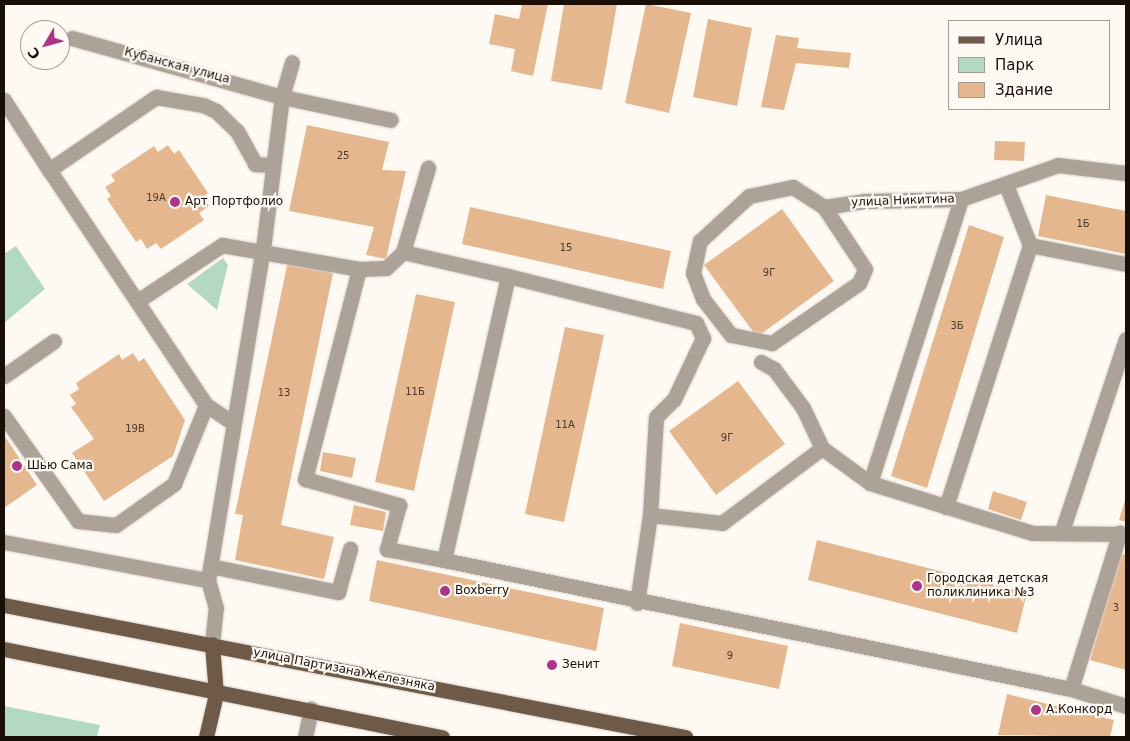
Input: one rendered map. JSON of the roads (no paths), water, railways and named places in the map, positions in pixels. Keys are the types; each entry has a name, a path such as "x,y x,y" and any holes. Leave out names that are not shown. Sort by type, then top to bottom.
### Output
{"main road":[{"name":"улица Партизана Железняка","path":"4,605 685,737"},
{"path":"206,737 216,694 212,644"},
{"path":"4,649 216,694 311,709 442,737"}],"street":[{"name":"Кубанская улица","path":"72,38 282,97 390,120"},
{"path":"212,644 216,608 209,573 263,249 271,165 282,97 292,62"},
{"path":"50,170 156,97 216,111 237,131 255,164 271,165"},
{"path":"4,100 139,300 206,405 233,423"},
{"name":"улица Никитина","path":"824,207 864,201 961,199 1006,185 1058,165 1126,173"},
{"path":"139,300 222,245 263,249 359,269 386,268 403,252 428,168"},
{"path":"946,507 1030,244 1006,185"},
{"path":"793,187 824,207 860,257 865,269 858,283 772,343 731,336 702,299 693,272 700,241 749,196 793,187"},
{"path":"870,483 961,199"},
{"path":"1030,244 1126,264"},
{"path":"403,252 696,323 703,338 674,399 656,417 650,515 638,602"},
{"path":"359,269 305,480 400,504 387,549 638,602 1071,689 1126,706"},
{"path":"444,560 508,276"},
{"path":"1062,531 1126,339"},
{"path":"4,376 54,341"},
{"path":"761,362 774,369 803,408 822,448 870,483 1033,533 1062,531 1123,533 1071,689"},
{"path":"4,416 78,521 116,525 174,484 206,405"},
{"path":"650,515 722,523 822,448"},
{"path":"4,542 338,592 350,549"},
{"path":"305,737 311,709"}],"place":[{"name":"Арт Портфолио","path":"175,202"},
{"name":"Шью Сама","path":"17,466"},
{"name":"Городская детская поликлиника №3","path":"917,586"},
{"name":"Boxberry","path":"445,591"},
{"name":"Зенит","path":"552,665"},
{"name":"А.Конкорд","path":"1036,710"}]}
